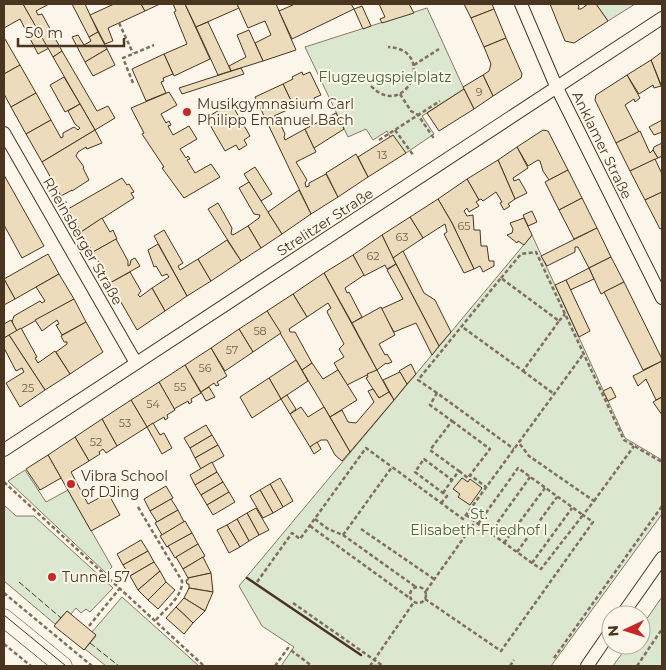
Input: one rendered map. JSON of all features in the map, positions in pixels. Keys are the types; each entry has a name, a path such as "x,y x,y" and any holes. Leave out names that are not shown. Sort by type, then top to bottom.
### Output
{"main road":[{"path":"4,618 62,666"}],"street":[{"name":"Anklamer Straße","path":"521,4 556,86 662,298"},
{"name":"Strelitzer Straße","path":"4,450 662,18"},
{"name":"Rheinsberger Straße","path":"4,133 136,363"},
{"path":"629,605 662,558"},
{"path":"587,666 601,646"}],"path":[{"path":"119,23 133,54"},
{"path":"133,83 123,58 154,45"},
{"path":"371,86 375,91 385,95 400,94 410,86 414,79 414,65 405,52 395,47 388,47"},
{"path":"414,65 439,49"},
{"path":"400,94 411,111 418,115 435,140"},
{"path":"379,140 440,101"},
{"path":"395,130 412,155"},
{"path":"514,449 418,380 521,254 536,252 624,440 662,462"},
{"path":"501,278 559,321"},
{"path":"523,372 565,314"},
{"path":"461,326 554,394"},
{"path":"257,582 292,533 300,539 366,448 463,519 584,353"},
{"path":"438,394 430,405 490,449 470,476"},
{"path":"452,421 430,450 468,478 470,476 486,487"},
{"path":"519,442 529,456 594,501"},
{"path":"466,516 532,564 542,569 634,446"},
{"path":"441,503 447,496 415,472 424,459 452,480"},
{"path":"343,535 392,467"},
{"path":"518,468 593,522 501,651 425,600 426,591 434,579 518,468"},
{"path":"443,493 459,471"},
{"path":"490,533 530,477"},
{"path":"4,482 204,666"},
{"path":"504,543 545,488"},
{"path":"517,552 557,497"},
{"path":"554,658 662,506"},
{"path":"138,507 182,581 181,590 178,595 154,621"},
{"path":"532,564 572,508"},
{"path":"315,519 328,529 343,535 416,587 421,587 426,591"},
{"path":"310,526 413,601 420,603 425,600"},
{"path":"361,529 434,579"},
{"path":"413,601 410,592 416,587"},
{"path":"89,626 120,588"},
{"path":"4,593 92,666"},
{"path":"370,666 413,601"},
{"path":"293,603 383,666"},
{"path":"637,666 662,629"},
{"path":"4,644 30,666"},
{"path":"275,666 288,648 312,666"},
{"path":"510,666 514,660"}],"green space":[{"path":"596,4 635,4 608,21"},
{"name":"Flugzeugspielplatz","path":"427,8 464,89 422,116 434,134 406,153 390,137 387,131 373,140 366,129 348,137 305,47"},
{"name":"St. Elisabeth-Friedhof I","path":"532,235 625,438 662,460 662,514 551,666 281,666 294,647 262,626 239,586"},
{"path":"25,470 46,502 68,490 112,567 106,573 8,481"},
{"path":"4,505 16,516 34,516 113,588 90,612 86,609 81,613 76,608 71,614 67,611 55,624 4,581"},
{"path":"122,597 199,666 106,666 85,649 96,636 92,632"},
{"path":"662,597 662,666 613,666 621,655 651,655 651,613"}],"building":[{"path":"4,4 23,4 49,48 38,54 20,19 4,28"},
{"path":"23,4 49,4 36,11 38,15 42,14 62,51 53,57"},
{"path":"72,4 85,4 98,32 89,37"},
{"path":"114,4 141,4 145,11 108,28 113,41 105,44 90,15"},
{"path":"141,4 160,4 145,11"},
{"path":"173,4 185,4 210,59 174,76 164,54 187,44 174,12 176,11"},
{"path":"185,4 237,4 239,8 196,27"},
{"path":"237,4 276,4 296,50 263,61 255,43 271,35 265,21 248,28"},
{"path":"295,4 351,4 354,9 292,39 279,11"},
{"path":"379,4 409,4 414,13 382,23 380,19 385,17"},
{"path":"464,4 492,4 494,9 471,18"},
{"path":"550,4 578,4 578,9 581,9 588,4 596,4 608,21 574,43 565,41"},
{"path":"362,6 371,26 363,29 354,9"},
{"path":"494,9 506,38 484,47 471,18"},
{"path":"208,22 231,71 218,75 196,27"},
{"path":"249,30 263,61 231,71 229,66 246,57 237,35"},
{"path":"98,32 107,49 85,62 72,37 78,35 84,45 91,41 89,37"},
{"path":"506,38 522,74 521,78 493,96 483,75 489,71 491,64 484,47"},
{"path":"4,39 20,65 4,74"},
{"path":"107,49 115,65 93,76 85,62"},
{"path":"62,51 97,111 108,106 115,118 95,130 53,57"},
{"path":"662,52 662,87 651,60"},
{"path":"164,54 173,74 163,78 164,81 161,82 166,93 146,101 132,69"},
{"path":"651,60 661,86 654,88 653,85 639,94 627,75"},
{"path":"20,65 36,93 11,107 4,94 4,74"},
{"path":"241,68 244,74 182,94 179,88"},
{"path":"302,72 303,75 310,72 321,95 314,98 315,101 304,106 303,103 294,107 283,84"},
{"path":"483,75 493,96 474,109 463,87"},
{"path":"627,75 640,98 635,102 634,99 625,105 639,132 616,143 595,100 596,95"},
{"path":"64,77 80,104 65,112 50,85"},
{"path":"283,84 294,107 274,116 275,119 278,119 285,134 285,140 305,129 316,152 296,162 307,180 305,183 306,187 309,186 309,183 326,174 338,197 311,214 255,97"},
{"path":"464,89 474,109 439,131 427,113"},
{"path":"169,92 177,105 161,114 166,123 169,121 171,125 168,126 173,135 189,126 197,139 180,149 186,158 188,156 190,159 187,160 195,173 211,164 220,177 184,198 162,168 164,167 142,134 144,133 131,108"},
{"path":"36,93 51,120 26,134 11,107"},
{"path":"231,103 250,136 244,140 247,145 239,150 236,145 225,151 206,118"},
{"path":"80,104 95,130 42,162 26,134 51,120 61,138 63,133 74,127 78,130 80,128 75,124 68,111"},
{"path":"336,113 344,129 314,148 305,129"},
{"path":"662,120 662,132 654,135 649,127"},
{"path":"95,130 102,143 87,149 86,147 78,152 76,156 84,167 89,180 61,196 42,162"},
{"path":"543,130 548,131 568,170 549,180 543,171 540,161 538,160 528,166 517,147"},
{"path":"640,131 650,153 653,150 658,158 630,171 616,143"},
{"path":"393,135 406,153 368,177 358,157"},
{"path":"662,143 662,156 658,158 653,150 654,147"},
{"path":"517,147 528,168 513,178 514,181 519,179 527,193 515,199 498,160"},
{"path":"356,154 368,177 338,197 326,173"},
{"path":"655,159 662,174 662,192 645,200 630,171"},
{"path":"498,160 515,199 504,210 496,192 483,201 479,200 467,179"},
{"path":"255,167 272,194 261,201 244,174"},
{"path":"568,170 582,198 559,210 545,182"},
{"path":"4,175 44,246 22,258 4,225"},
{"path":"122,178 134,192 131,193 134,198 81,232 68,209"},
{"path":"467,179 479,200 476,202 479,206 469,212 467,208 464,211 467,216 473,215 474,230 480,230 481,246 487,246 489,261 494,261 494,266 483,272 480,266 474,269 438,199"},
{"path":"249,182 282,234 261,248 248,226 259,218 260,215 254,214 239,188"},
{"path":"299,190 311,214 282,234 268,212"},
{"path":"662,192 662,228 660,229 645,200"},
{"path":"582,198 597,228 574,239 559,210"},
{"path":"438,199 474,269 464,273 444,234 447,232 445,224 423,238 410,217"},
{"path":"218,203 232,228 231,234 233,235 248,226 261,248 241,261 208,209"},
{"path":"532,211 537,222 528,226 523,215"},
{"path":"410,217 423,238 393,258 382,235"},
{"path":"102,218 110,232 113,230 117,239 93,252 81,232"},
{"path":"524,218 532,235 524,245 518,241 517,243 507,235 512,233 513,229 510,223"},
{"path":"597,228 611,257 589,268 578,247 575,247 575,252 547,266 541,256"},
{"path":"164,230 183,263 178,266 180,270 198,259 211,281 187,296 154,236"},
{"path":"382,235 396,264 387,269 385,265 364,276 353,255"},
{"path":"116,239 128,261 128,266 131,260 135,258 140,266 110,283 93,252"},
{"path":"227,240 241,261 211,281 198,259"},
{"path":"158,244 187,296 165,311 152,288 169,277 167,274 162,276 156,266 154,267 148,250"},
{"path":"403,251 424,293 435,300 451,332 439,346 393,258"},
{"path":"48,254 59,274 15,299 4,279"},
{"path":"353,255 364,275 345,288 362,317 352,323 324,273"},
{"path":"611,257 624,282 601,294 589,268"},
{"path":"396,264 439,346 432,355 416,323 394,332 381,309 403,299 387,270"},
{"path":"589,268 594,279 570,290 566,280"},
{"path":"130,272 141,291 138,295 140,297 152,288 165,311 137,330 110,283"},
{"path":"324,273 377,370 347,385 334,363 344,357 339,349 344,344 327,312 331,308 328,303 307,317 293,294"},
{"path":"59,274 74,299 17,331 12,322 14,316 40,301 42,303 45,301 36,287"},
{"path":"4,279 15,299 4,305"},
{"path":"566,280 590,331 579,337 555,285"},
{"path":"624,282 662,359 662,361 643,370 604,292"},
{"path":"293,294 307,317 289,329 290,332 295,332 312,363 302,370 267,311"},
{"path":"74,299 86,322 62,335 56,325 59,324 57,320 42,331 35,320"},
{"path":"381,307 395,335 379,344 385,355 387,354 392,362 386,363 377,370 352,323"},
{"path":"267,311 281,333 253,352 239,329"},
{"path":"11,320 17,331 4,338 4,324"},
{"path":"86,322 103,352 70,374 56,352 67,344 61,336"},
{"path":"21,328 37,357 35,358 38,363 55,351 70,374 45,390 9,335"},
{"path":"239,329 253,352 225,371 211,348"},
{"path":"9,335 45,390 20,407 6,383 24,372 22,368 16,371 4,348 4,338"},
{"path":"211,348 227,376 217,382 219,385 216,386 214,383 201,392 185,365"},
{"path":"296,360 308,381 281,399 269,378"},
{"path":"662,361 662,397 656,400 646,379 638,386 633,376"},
{"path":"312,363 323,379 338,370 357,400 330,417 302,370"},
{"path":"411,364 416,374 407,384 399,371"},
{"path":"185,365 201,393 191,399 192,402 189,404 188,401 174,409 159,382"},
{"path":"377,370 389,392 379,398 366,378 368,377 367,374"},
{"path":"400,372 407,384 394,400 383,380"},
{"path":"269,378 281,399 252,418 240,397"},
{"path":"159,382 175,410 167,415 168,418 165,420 164,417 147,427 131,400"},
{"path":"209,387 215,397 206,401 201,392"},
{"path":"611,387 616,397 608,401 603,391"},
{"path":"373,389 379,398 389,392 394,400 350,452 330,417 342,410 348,422 356,423 374,402 368,391"},
{"path":"287,395 296,409 290,414 281,399"},
{"path":"662,397 662,415 653,402"},
{"path":"131,400 147,427 117,446 102,419"},
{"path":"301,407 308,417 324,407 350,452 342,461 335,455 327,440 321,440 310,447 290,414"},
{"path":"102,419 117,446 106,453 103,449 99,452 100,454 89,461 75,437"},
{"path":"153,423 160,435 164,433 172,448 162,454 147,427"},
{"path":"206,425 212,435 190,448 184,438"},
{"path":"212,435 218,445 195,458 190,448"},
{"name":"Vibra School of DJing","path":"75,437 89,461 71,472 88,504 108,493 120,515 91,531 48,455"},
{"path":"317,442 321,449 314,454 310,447"},
{"path":"218,445 224,456 201,469 195,458"},
{"path":"48,455 61,478 40,490 26,469"},
{"path":"212,462 217,472 195,485 190,475"},
{"path":"217,472 223,482 201,495 195,485"},
{"path":"280,478 293,501 283,507 270,484"},
{"path":"462,478 468,482 470,479 482,488 470,505 458,497 460,494 453,489"},
{"path":"223,482 229,492 207,505 201,495"},
{"path":"270,484 283,507 273,513 260,490"},
{"path":"166,486 173,498 150,511 144,499"},
{"path":"260,490 273,513 263,518 250,496"},
{"path":"229,492 235,502 213,515 207,505"},
{"path":"171,499 178,510 157,522 150,511"},
{"path":"256,508 269,530 259,535 247,513"},
{"path":"178,510 184,522 162,535 155,523"},
{"path":"247,513 259,535 249,541 237,519"},
{"path":"237,519 249,541 240,547 227,525"},
{"path":"185,521 192,533 167,547 160,536"},
{"path":"227,525 240,547 229,553 217,530"},
{"path":"192,533 198,544 175,558 168,546"},
{"path":"141,540 148,551 123,565 117,554"},
{"path":"198,544 205,556 183,569 176,557"},
{"path":"148,551 154,562 130,576 123,565"},
{"path":"203,557 211,573 188,578 183,569"},
{"path":"154,562 160,571 138,590 130,576"},
{"path":"160,571 166,582 148,600 138,590"},
{"path":"211,573 213,592 189,588 186,580 188,578"},
{"path":"166,582 175,590 158,609 148,600"},
{"path":"189,588 213,592 205,611 184,598"},
{"path":"184,598 205,611 193,623 176,607"},
{"path":"176,607 193,623 184,634 166,618"},
{"path":"67,611 96,635 84,650 54,626"}],"tram line":[{"path":"4,615 66,666"}],"fence":[{"path":"19,582 61,618"},
{"path":"90,643 119,666"}],"wall":[{"path":"247,578 361,655"}],"place":[{"name":"Musikgymnasium Carl Philipp Emanuel Bach","path":"187,112"},
{"name":"Vibra School of DJing","path":"71,484"},
{"name":"Tunnel 57","path":"52,577"}]}
